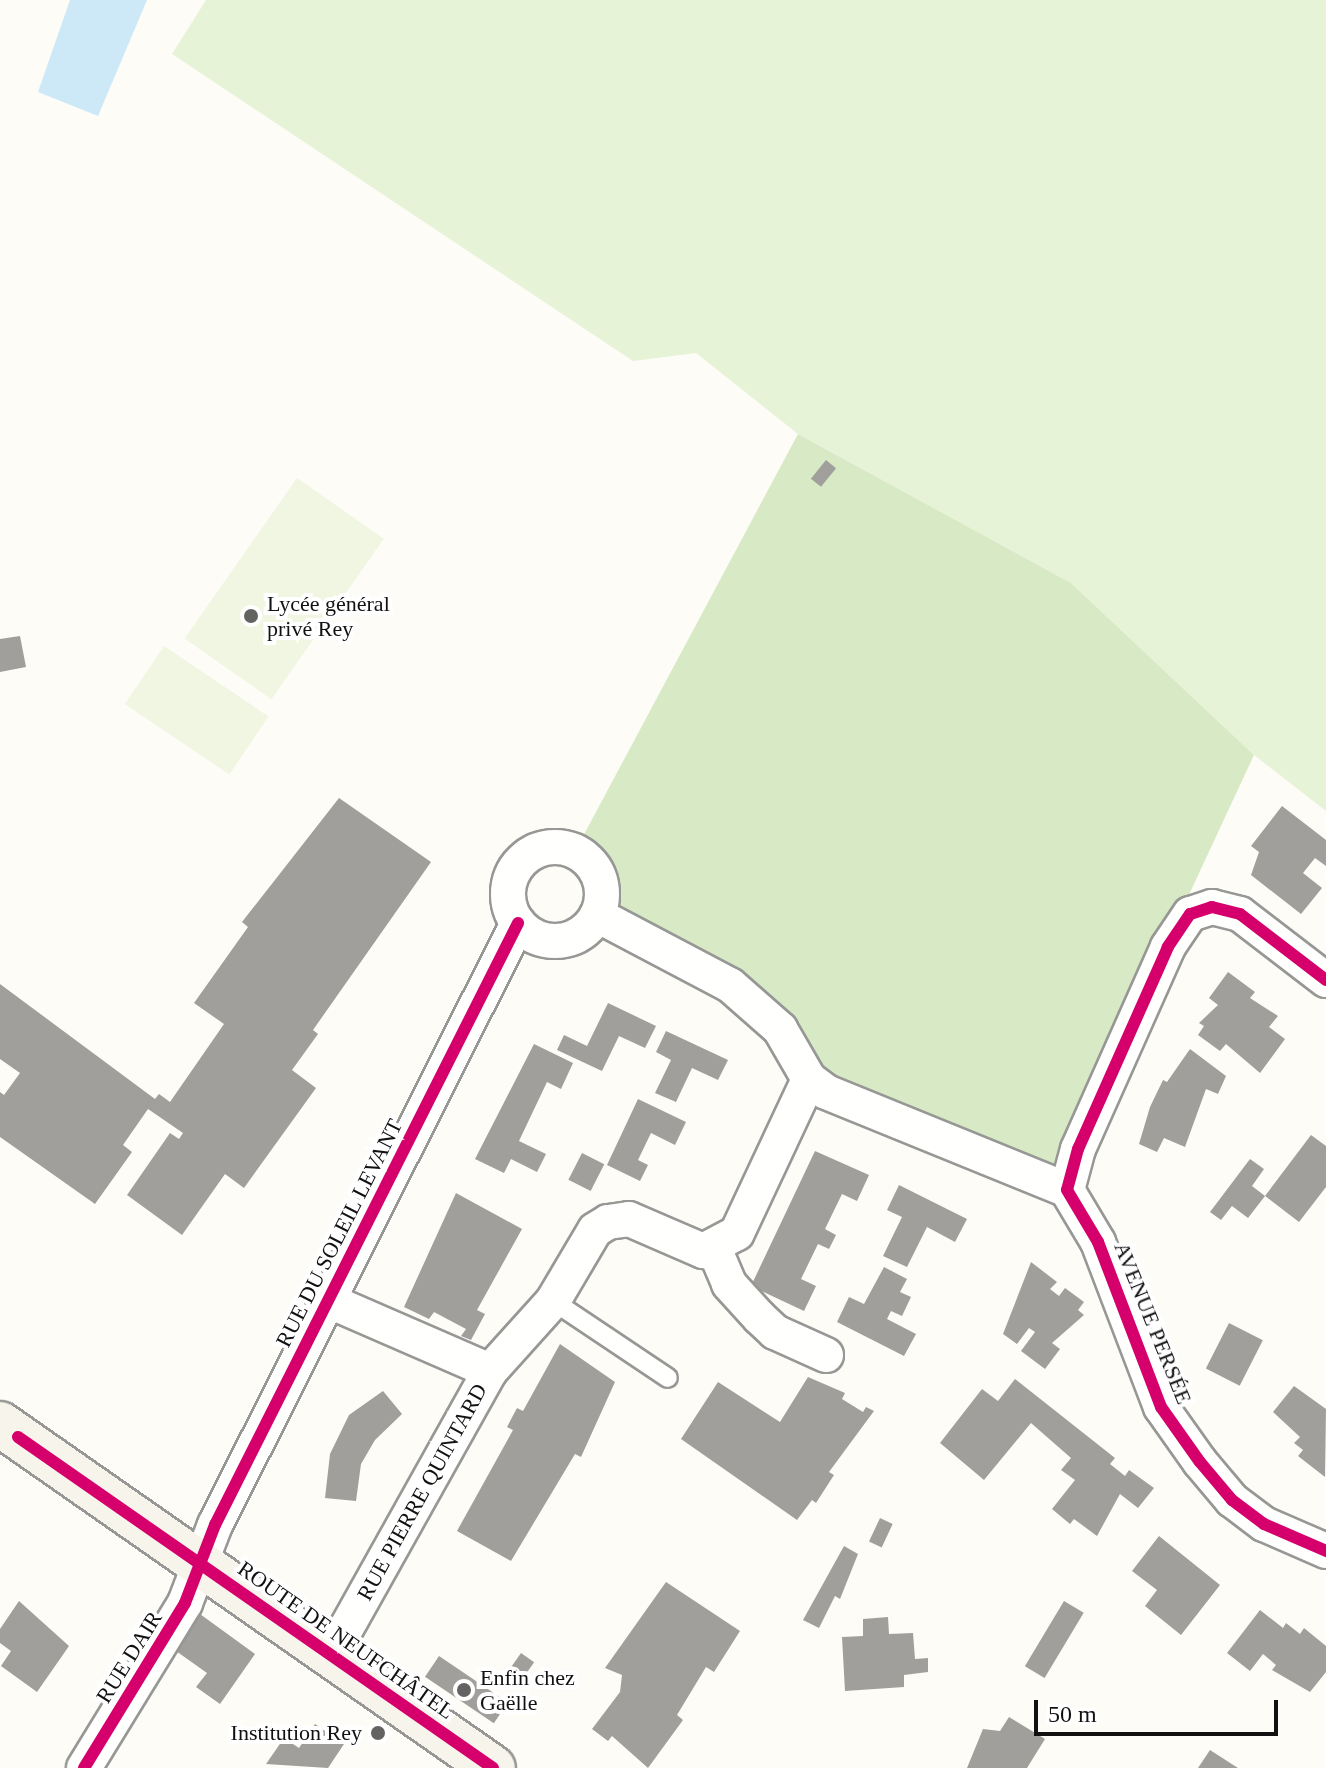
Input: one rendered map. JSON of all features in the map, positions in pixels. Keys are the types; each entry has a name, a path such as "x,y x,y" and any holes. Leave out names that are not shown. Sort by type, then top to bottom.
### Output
{"main road":[{"name":"ROUTE DE NEUFCHÂTEL","path":"0,1424 493,1768"}],"street":[{"path":"556,847 578,853 595,869 602,892 597,915 582,933 559,941 537,937 518,923 508,890 516,868 533,852 556,847"},
{"path":"597,915 730,985 796,1048 809,1079 826,1092 1067,1190 1082,1139 1168,947 1190,914 1212,907 1240,914 1326,980"},
{"name":"RUE DU SOLEIL LEVANT","path":"201,1562 327,1300 518,923"},
{"path":"809,1079 737,1233 714,1248 729,1284 767,1325 826,1355"},
{"name":"AVENUE PERSÉE","path":"1067,1190 1098,1242 1161,1407 1200,1462 1232,1500 1264,1524 1326,1551"},
{"name":"RUE PIERRE QUINTARD","path":"331,1655 490,1371 553,1301 595,1230 608,1222 629,1219 703,1251 714,1248"},
{"name":"RUE PIERRE QUINTARD","path":"327,1300 490,1371"},
{"name":"RUE DAIR","path":"84,1768 185,1603 201,1562"}],"lane":[{"path":"553,1301 668,1378"}],"green space":[{"path":"206,0 1326,0 1326,811 1254,755 1071,583 798,434 696,353 633,361 172,54"},
{"path":"798,434 1071,583 1254,755 1058,1176 829,1075 625,920 581,840"},
{"path":"297,478 384,539 271,699 185,639"},
{"path":"164,646 268,716 229,774 125,704"}],"water":[{"path":"70,0 147,0 98,116 38,92"}],"building":[{"path":"826,460 836,468 821,487 811,479"},
{"path":"20,636 26,667 0,672 0,639"},
{"path":"339,798 431,862 313,1030 318,1034 292,1070 316,1088 244,1188 225,1174 182,1235 127,1195 170,1133 179,1139 183,1133 148,1109 123,1145 132,1152 95,1204 0,1137 0,1092 4,1095 20,1073 0,1059 0,984 155,1099 159,1094 170,1102 224,1024 194,1003 248,927 242,922"},
{"path":"1282,806 1326,840 1326,866 1315,858 1303,873 1322,888 1301,914 1251,875 1259,852 1251,846"},
{"path":"1228,972 1255,992 1250,998 1278,1016 1269,1027 1285,1039 1260,1073 1226,1044 1220,1051 1198,1035 1204,1026 1199,1023 1218,1005 1209,998"},
{"path":"608,1003 656,1026 645,1048 619,1036 602,1071 557,1050 564,1035 587,1046"},
{"path":"666,1031 728,1060 718,1080 692,1068 676,1102 655,1093 671,1060 656,1052"},
{"path":"534,1044 573,1063 561,1089 547,1082 519,1141 546,1154 537,1172 511,1159 504,1173 475,1159"},
{"path":"1190,1049 1226,1076 1218,1094 1206,1089 1185,1147 1164,1138 1157,1152 1139,1144 1150,1107 1163,1080 1167,1082"},
{"path":"638,1099 686,1122 675,1145 651,1133 638,1160 648,1165 640,1181 607,1165"},
{"path":"1311,1135 1326,1146 1326,1187 1299,1222 1265,1196"},
{"path":"815,1151 869,1175 857,1201 842,1194 825,1229 836,1235 829,1249 818,1244 801,1279 816,1286 804,1311 751,1286"},
{"path":"582,1153 604,1164 591,1191 568,1180"},
{"path":"1250,1159 1264,1169 1252,1186 1265,1196 1248,1218 1232,1206 1221,1220 1210,1212"},
{"path":"899,1185 967,1219 955,1242 927,1227 907,1267 883,1256 902,1217 887,1210"},
{"path":"456,1193 522,1229 477,1310 485,1314 471,1340 461,1336 466,1329 434,1312 429,1319 404,1307"},
{"path":"1031,1262 1057,1282 1050,1289 1059,1296 1065,1288 1084,1302 1078,1310 1084,1315 1052,1343 1060,1349 1045,1369 1021,1351 1035,1332 1029,1328 1017,1344 1003,1334"},
{"path":"884,1267 907,1279 900,1292 911,1297 902,1316 891,1311 887,1319 916,1334 904,1356 837,1322 849,1297 864,1304"},
{"path":"1229,1323 1263,1340 1240,1386 1206,1368"},
{"path":"560,1344 615,1382 581,1457 575,1454 511,1561 457,1531 513,1430 507,1427 517,1408 523,1411"},
{"path":"808,1377 845,1393 842,1399 863,1412 866,1407 874,1411 829,1472 834,1475 816,1503 812,1500 797,1520 681,1439 718,1382 780,1422"},
{"path":"1015,1379 1115,1458 1110,1464 1125,1476 1129,1470 1154,1488 1138,1508 1120,1494 1097,1536 1074,1519 1070,1524 1052,1509 1075,1480 1061,1470 1071,1458 1031,1423 984,1480 940,1443 982,1389 998,1401"},
{"path":"1294,1386 1326,1409 1325,1477 1298,1456 1303,1450 1294,1443 1300,1437 1273,1412"},
{"path":"383,1391 402,1414 375,1440 361,1464 356,1501 325,1498 330,1454 349,1415"},
{"path":"880,1518 893,1524 882,1547 869,1542"},
{"path":"1159,1536 1220,1585 1181,1635 1145,1606 1157,1590 1132,1571"},
{"path":"844,1546 858,1554 840,1599 835,1596 819,1628 803,1620"},
{"path":"666,1582 740,1631 714,1672 706,1667 677,1715 683,1720 648,1768 612,1736 608,1741 592,1729 620,1692 622,1675 605,1668"},
{"path":"19,1601 69,1646 37,1692 1,1666 11,1651 0,1643 0,1629"},
{"path":"1064,1601 1084,1613 1045,1678 1025,1666"},
{"path":"1260,1610 1283,1628 1286,1623 1300,1634 1304,1628 1326,1646 1326,1672 1310,1692 1272,1670 1276,1665 1263,1654 1250,1671 1227,1653"},
{"path":"200,1614 255,1654 220,1704 196,1687 207,1673 176,1651"},
{"path":"888,1617 889,1634 913,1633 915,1659 928,1658 928,1672 904,1675 904,1687 845,1691 842,1637 863,1636 863,1619"},
{"path":"521,1653 534,1662 521,1680 508,1671"},
{"path":"439,1656 508,1702 494,1723 425,1677"},
{"path":"1009,1717 1045,1739 1027,1768 967,1768 983,1729 1000,1731"},
{"path":"315,1724 344,1744 328,1768 266,1764 284,1738 299,1748"},
{"path":"1210,1750 1238,1768 1198,1768"}],"cycle path":[{"path":"1326,980 1240,914 1212,907 1190,914 1168,947 1078,1149 1067,1190 1098,1242 1161,1407 1200,1462 1232,1500 1264,1524 1326,1551"},
{"path":"84,1768 185,1603 215,1525 518,923"},
{"path":"18,1437 493,1768"}],"place":[{"name":"Lycée général privé Rey","path":"251,616"},
{"name":"Enfin chez Gaëlle","path":"464,1690"},
{"name":"Institution Rey","path":"378,1733"}]}
